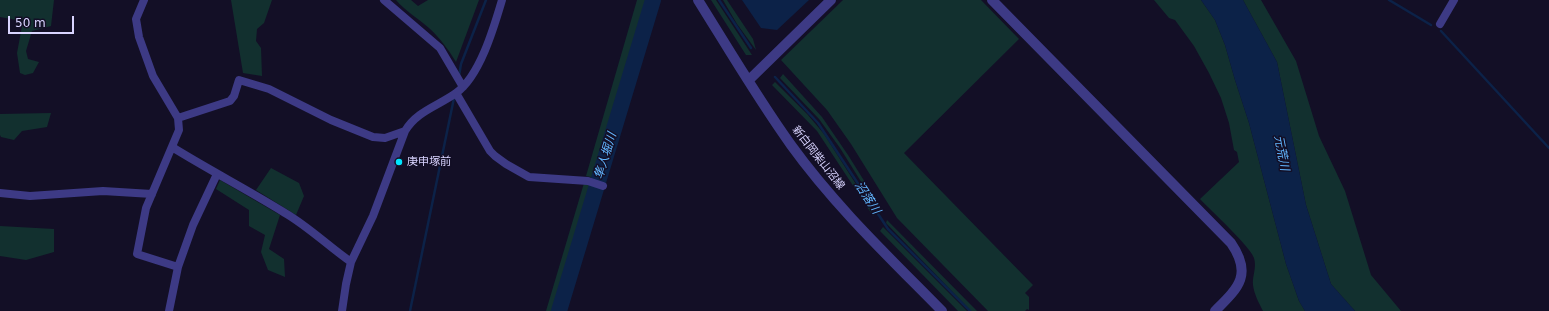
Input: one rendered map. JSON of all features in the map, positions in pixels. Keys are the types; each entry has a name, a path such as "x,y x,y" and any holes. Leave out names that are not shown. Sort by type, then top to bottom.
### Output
{"street":[{"path":"144,0 136,19 139,36 153,76 178,118 179,130 146,208 137,254 178,268"},
{"path":"384,0 440,48 464,87"},
{"path":"342,311 351,262 373,216 405,131 418,115 464,87 472,76 483,54 502,0"},
{"name":"新白岡柴山沼線","path":"698,0 791,145 829,193 942,311"},
{"path":"749,80 831,0"},
{"path":"992,0 1231,243 1238,253 1242,263 1242,272 1238,286 1215,311"},
{"path":"1440,24 1454,0"},
{"path":"178,118 230,101 234,96 239,80 269,89 331,120 372,137 385,138 405,131"},
{"path":"456,93 490,150 495,156 506,164 529,177 588,181 603,186"},
{"path":"172,147 285,213 351,262"},
{"path":"169,311 178,268 193,225 217,174"},
{"path":"0,193 30,196 103,191 152,194"}],"green space":[{"path":"0,0 54,0 51,26 32,31 26,51 28,59 39,62 33,73 25,75 20,73 17,53 23,21 0,17"},
{"path":"231,0 272,0 264,23 257,29 256,41 261,48 262,76 243,73"},
{"path":"396,0 411,0 418,6 428,0 479,0 456,62 444,44 433,32 425,24 403,8"},
{"path":"637,0 648,0 595,178 586,176"},
{"path":"655,0 657,0 604,180 600,179"},
{"path":"711,0 716,0 752,55 746,55"},
{"path":"723,0 727,0 753,39 756,50 737,24"},
{"path":"843,0 981,0 1019,39 904,153 1033,285 1025,293 1029,297 1029,310 988,311 897,218 851,144 827,110 781,60"},
{"path":"1154,0 1201,0 1215,20 1225,45 1249,123 1286,264 1299,301 1305,311 1263,311 1254,288 1254,258 1238,237 1200,199 1239,162 1237,152 1234,150 1229,123 1221,98 1209,73 1194,46 1175,20 1169,18"},
{"path":"1243,0 1261,0 1296,61 1319,136 1345,191 1371,275 1401,311 1355,311 1331,284 1306,205 1277,62"},
{"path":"783,74 822,117 883,211 880,212 840,148 819,119 780,78"},
{"path":"775,82 808,115 824,134 875,214 873,216 817,131 772,85"},
{"path":"51,113 47,127 22,131 14,140 1,137 0,135 0,114"},
{"path":"271,168 299,183 304,196 296,215 256,190"},
{"path":"220,180 280,215 269,249 284,259 285,277 268,270 261,252 265,235 249,226 249,210 216,189"},
{"path":"584,183 593,187 556,311 546,311"},
{"path":"598,187 602,189 565,311 561,311"},
{"path":"887,220 977,311 971,311 886,223"},
{"path":"0,226 54,229 54,252 26,260 0,256"},
{"path":"883,227 967,311 958,311 880,231"}],"water":[{"path":"742,0 809,0 777,30 761,28"},
{"name":"元荒川","path":"1201,0 1243,0 1277,62 1306,205 1331,284 1355,311 1305,311 1299,301 1286,264 1249,123 1225,45 1215,20"}],"waterway":[{"path":"459,76 461,64 486,0"},
{"name":"隼人堀川","path":"559,311 653,0"},
{"name":"沼落川","path":"719,0 751,48"},
{"path":"1389,0 1431,25"},
{"path":"1441,31 1549,148"},
{"name":"沼落川","path":"775,77 818,123 888,229 970,311"},
{"path":"410,311 454,98"}],"place":[{"name":"庚申塚前","path":"399,162"}]}
